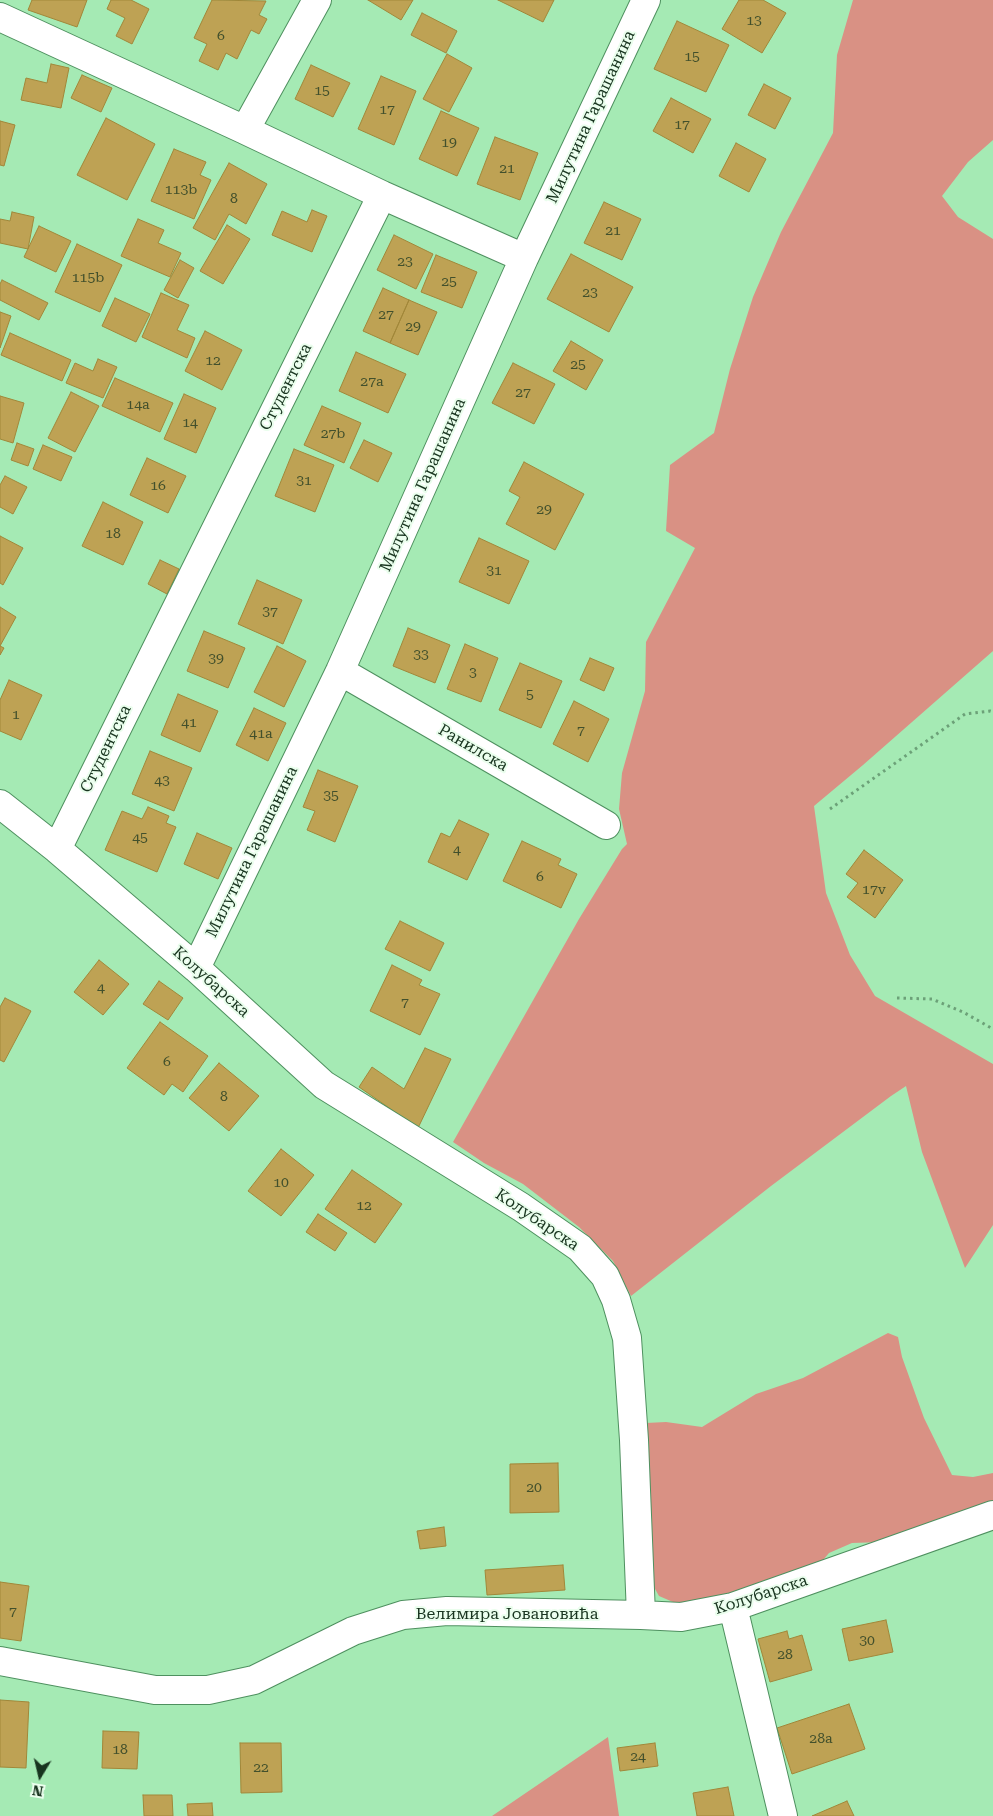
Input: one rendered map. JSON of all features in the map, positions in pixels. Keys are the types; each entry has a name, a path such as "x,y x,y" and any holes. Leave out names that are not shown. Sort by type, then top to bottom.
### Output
{"street":[{"path":"244,130 317,0"},
{"name":"Милутина Гарашанина","path":"196,968 340,671 524,258 646,0"},
{"path":"0,16 524,258"},
{"name":"Студентска","path":"57,849 382,194"},
{"name":"Ранилска","path":"340,671 606,825"},
{"name":"Колубарска","path":"0,804 57,849 196,968 324,1085 521,1207 580,1248 605,1276 616,1300 627,1338 634,1440 641,1615 681,1617 734,1607 993,1515"},
{"path":"734,1607 783,1816"},
{"name":"Велимира Јовановића","path":"0,1661 155,1690 208,1690 254,1680 353,1631 403,1615 447,1611 641,1615"}],"path":[{"path":"830,809 965,714 993,712"},
{"path":"897,998 932,999 963,1012 993,1029"}],"shaded area":[{"path":"853,0 993,0 993,140 968,162 942,196 958,217 993,239 993,651 814,806 826,893 850,955 875,996 993,1064 993,1225 965,1268 922,1152 906,1086 771,1186 631,1296 613,1261 579,1227 523,1184 484,1163 453,1142 579,919 622,849 627,844 619,809 622,773 645,691 646,642 695,548 666,531 670,465 714,433 730,369 753,297 781,232 833,133 837,55"},
{"path":"888,1333 898,1337 902,1357 924,1418 952,1475 973,1477 993,1473 993,1504 882,1542 852,1543 829,1553 817,1567 687,1608 659,1596 650,1580 646,1423 666,1422 702,1427 756,1394 803,1378"},
{"path":"608,1737 619,1816 492,1816"}],"building":[{"path":"32,0 87,0 77,27 28,10"},
{"path":"111,0 131,0 149,9 132,44 116,36 125,18 107,9"},
{"path":"212,0 266,1 259,15 267,19 259,34 251,30 237,59 226,53 218,70 199,61 207,44 194,38"},
{"path":"368,0 413,0 401,20"},
{"path":"498,0 554,0 543,22"},
{"path":"739,0 763,0 786,13 762,53 722,29"},
{"path":"422,13 457,31 446,53 411,35"},
{"path":"677,21 729,45 706,92 654,69"},
{"path":"447,54 472,68 449,112 423,99"},
{"path":"51,64 69,68 61,108 21,100 26,78 47,83"},
{"path":"311,65 350,83 333,117 295,99"},
{"path":"82,75 112,88 101,112 71,98"},
{"path":"381,76 416,91 394,145 358,129"},
{"path":"764,84 791,98 775,129 748,115"},
{"path":"671,98 711,119 693,153 653,131"},
{"path":"441,111 479,128 457,176 419,159"},
{"path":"106,118 155,144 127,200 77,175"},
{"path":"0,121 15,125 4,166 0,165"},
{"path":"495,137 538,153 520,200 477,184"},
{"path":"736,143 766,159 749,192 719,176"},
{"path":"174,149 206,162 200,175 211,180 194,219 151,201"},
{"path":"229,163 267,184 246,224 229,214 215,240 193,228"},
{"path":"604,202 641,219 622,260 584,243"},
{"path":"312,210 327,216 312,252 272,235 282,211 307,222"},
{"path":"12,212 34,217 28,249 0,243 0,219 10,221"},
{"path":"138,219 164,230 158,243 181,253 170,277 121,256"},
{"path":"227,225 250,239 223,284 200,271"},
{"path":"39,226 71,241 56,272 24,257"},
{"path":"394,235 433,254 416,289 377,270"},
{"path":"77,244 122,265 100,312 55,292"},
{"path":"571,254 633,287 609,332 547,299"},
{"path":"436,255 477,272 462,308 421,292"},
{"path":"180,260 194,268 178,298 164,290"},
{"path":"2,280 48,303 39,320 0,300 0,284"},
{"path":"383,288 409,300 390,343 363,331"},
{"path":"161,293 189,305 177,330 195,338 187,358 142,337"},
{"path":"115,298 150,314 136,342 102,326"},
{"path":"409,300 437,312 418,355 390,343"},
{"path":"0,312 11,316 0,348"},
{"path":"205,331 242,350 222,390 185,371"},
{"path":"10,333 71,360 62,381 1,355"},
{"path":"571,341 603,360 586,390 553,371"},
{"path":"356,352 406,374 388,413 339,391"},
{"path":"98,359 117,367 103,398 66,383 75,363 93,371"},
{"path":"513,363 555,384 534,424 492,403"},
{"path":"115,378 173,403 160,432 102,406"},
{"path":"71,392 99,406 75,452 48,438"},
{"path":"184,394 216,408 196,453 164,439"},
{"path":"0,396 24,403 13,443 0,439"},
{"path":"322,406 361,423 344,463 304,445"},
{"path":"364,440 392,453 378,482 350,468"},
{"path":"17,443 34,449 28,466 11,460"},
{"path":"43,445 72,457 61,481 33,469"},
{"path":"294,449 334,465 315,512 275,496"},
{"path":"147,458 186,476 168,513 130,495"},
{"path":"524,462 584,494 555,550 506,524 520,497 509,491"},
{"path":"5,476 27,487 13,514 0,507 0,485"},
{"path":"103,502 143,522 123,565 82,546"},
{"path":"0,536 23,548 3,585 0,583"},
{"path":"479,538 529,561 509,604 459,582"},
{"path":"160,560 179,569 167,594 148,584"},
{"path":"257,580 302,600 283,644 238,624"},
{"path":"0,607 16,617 0,646"},
{"path":"408,628 450,645 435,683 393,666"},
{"path":"204,631 245,648 228,688 187,671"},
{"path":"465,644 498,658 481,702 447,689"},
{"path":"0,646 4,648 0,655"},
{"path":"277,646 306,661 284,707 254,692"},
{"path":"590,658 614,668 604,691 580,680"},
{"path":"520,663 562,681 541,728 499,710"},
{"path":"9,680 42,695 21,740 0,731 0,700"},
{"path":"178,694 218,711 200,752 161,735"},
{"path":"574,701 609,719 588,762 553,744"},
{"path":"254,708 286,723 268,761 236,745"},
{"path":"150,751 192,768 174,811 132,794"},
{"path":"318,770 358,786 335,842 307,830 315,811 303,807"},
{"path":"148,807 169,816 166,823 176,827 157,872 105,850 122,811 142,819"},
{"path":"459,820 489,834 467,880 428,862 441,833 450,837"},
{"path":"197,833 232,848 218,879 184,864"},
{"path":"522,841 561,859 558,865 577,874 561,908 503,881"},
{"path":"864,850 903,880 875,918 847,897 858,883 846,874"},
{"path":"400,921 444,943 430,971 385,949"},
{"path":"99,960 129,984 103,1015 74,992"},
{"path":"392,965 422,980 419,985 440,994 420,1035 370,1011"},
{"path":"159,981 183,998 168,1020 143,1004"},
{"path":"5,998 31,1011 4,1062 0,1060 0,1007"},
{"path":"160,1022 208,1056 183,1092 172,1084 164,1095 127,1068"},
{"path":"425,1048 451,1059 418,1128 359,1087 372,1067 404,1089"},
{"path":"219,1063 259,1096 229,1131 189,1098"},
{"path":"281,1149 314,1175 281,1216 248,1191"},
{"path":"352,1170 402,1204 375,1243 325,1209"},
{"path":"318,1214 347,1233 335,1251 306,1232"},
{"path":"558,1463 559,1512 510,1513 510,1464"},
{"path":"444,1527 446,1546 420,1549 417,1531"},
{"path":"563,1565 565,1590 487,1595 485,1570"},
{"path":"0,1582 29,1586 21,1641 0,1638"},
{"path":"886,1620 893,1652 849,1661 842,1629"},
{"path":"787,1631 789,1639 802,1635 812,1670 770,1682 758,1639"},
{"path":"0,1700 29,1702 26,1768 0,1767"},
{"path":"849,1704 865,1749 792,1774 777,1728"},
{"path":"103,1731 139,1732 137,1769 102,1768"},
{"path":"240,1743 281,1743 282,1792 241,1793"},
{"path":"655,1743 658,1766 620,1771 617,1748"},
{"path":"728,1787 734,1816 697,1816 693,1793"},
{"path":"143,1795 172,1795 173,1816 144,1816"},
{"path":"847,1801 854,1816 812,1816"},
{"path":"212,1803 213,1816 188,1816 187,1804"}]}
